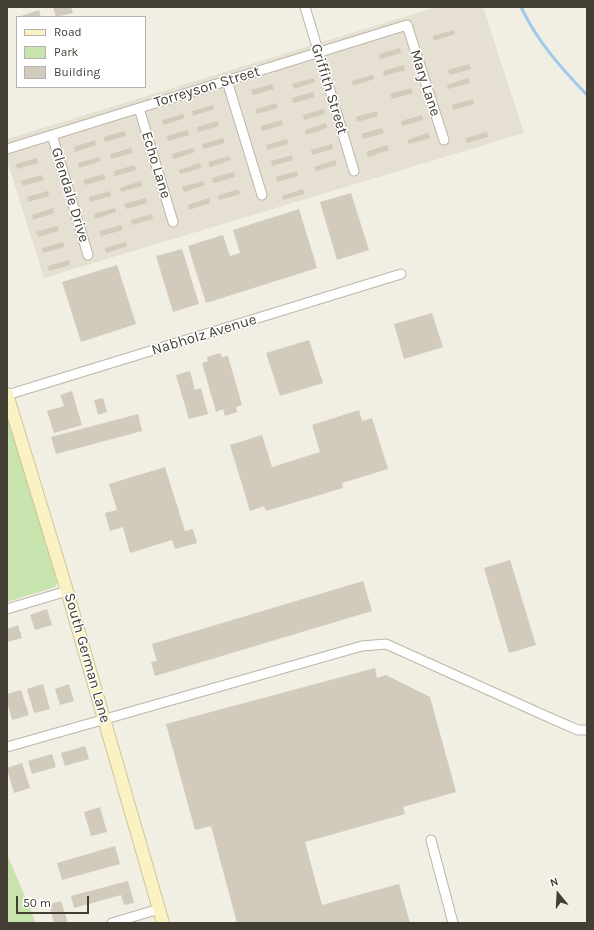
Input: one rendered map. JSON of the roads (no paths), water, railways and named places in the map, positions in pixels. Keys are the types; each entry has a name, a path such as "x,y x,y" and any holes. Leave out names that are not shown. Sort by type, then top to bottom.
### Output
{"street":[{"name":"Griffith Street","path":"304,7 354,171"},
{"name":"Torreyson Street","path":"7,149 407,25"},
{"name":"Mary Lane","path":"407,25 444,140"},
{"path":"227,81 262,195"},
{"name":"Echo Lane","path":"139,108 173,222"},
{"name":"Glendale Drive","path":"52,135 88,255"},
{"name":"Nabholz Avenue","path":"7,395 401,274"},
{"name":"South German Lane","path":"7,395 67,591 163,923"},
{"path":"7,609 67,591"},
{"path":"7,747 104,718 362,646 386,644 554,720 578,730 587,730"},
{"path":"431,840 453,923"},
{"path":"112,923 159,909"}],"waterway":[{"path":"521,7 534,31 550,54 587,95"}]}
